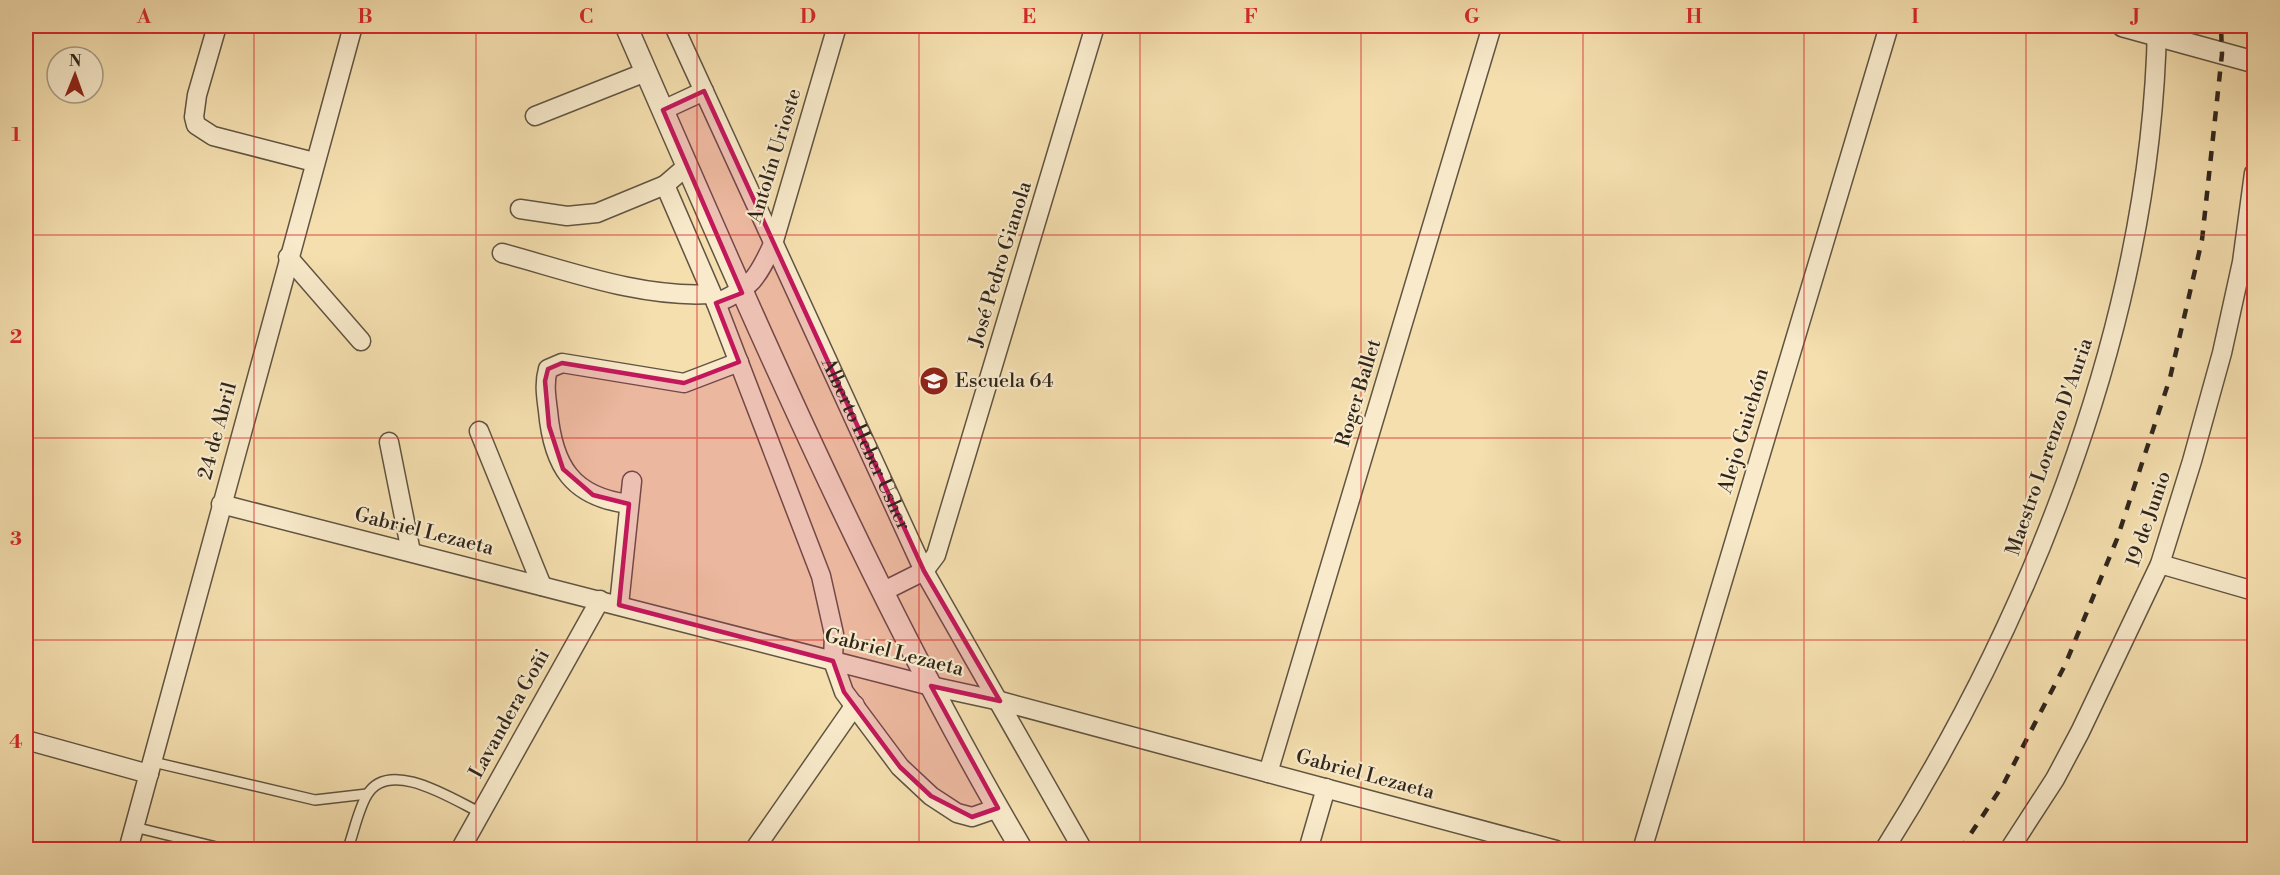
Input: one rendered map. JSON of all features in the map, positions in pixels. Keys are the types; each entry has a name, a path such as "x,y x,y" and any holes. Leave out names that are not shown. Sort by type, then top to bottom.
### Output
{"street":[{"path":"217,26 197,95 194,117 196,125 202,132 213,136 314,162"},
{"name":"24 de Abril","path":"128,849 353,26"},
{"path":"626,26 742,293 882,592 931,686 1022,849"},
{"name":"Alberto Heber Usher","path":"675,26 924,571 1000,700 1083,849"},
{"name":"Antolín Urioste","path":"742,293 762,268 773,244 837,26"},
{"name":"José Pedro Gianola","path":"924,571 936,555 1095,26"},
{"name":"Roger Ballet","path":"1268,773 1492,26"},
{"name":"Alejo Guichón","path":"1642,849 1889,26"},
{"path":"2123,26 2157,31 2254,62"},
{"name":"Maestro Lorenzo D'Auria","path":"1884,849 1980,684 2046,537 2078,445 2106,356 2132,246 2148,151 2157,31"},
{"path":"535,116 646,72"},
{"path":"663,110 704,91"},
{"path":"520,209 567,216 597,213 664,185 687,166"},
{"name":"19 de Junio","path":"2009,849 2055,779 2080,732 2160,564 2222,354 2242,262 2254,173"},
{"path":"664,185 739,362 821,576 834,634 833,661 844,692 900,767 931,796 957,813 972,817 998,808"},
{"path":"502,253 637,288 680,296 713,298 742,293"},
{"path":"288,257 361,341"},
{"path":"629,504 593,495 576,485 563,469 556,455 549,426 545,381 548,369 562,363 684,383 739,362"},
{"path":"479,431 542,586"},
{"path":"389,442 411,552"},
{"path":"619,605 632,481"},
{"name":"Gabriel Lezaeta","path":"221,504 931,686 1000,700 1556,849"},
{"path":"2160,564 2254,591"},
{"path":"882,592 924,571"},
{"name":"Lavandera Goñi","path":"460,849 600,600"},
{"path":"754,849 855,705"},
{"path":"26,740 151,768"},
{"path":"1308,849 1326,788"}],"lane":[{"path":"151,768 315,800 367,794"},
{"path":"348,848 367,794 380,783 395,779 415,781 481,813"},
{"path":"134,827 229,849"}],"highlighted area":[{"path":"704,91 924,571 1000,701 931,686 998,808 972,817 931,796 900,767 844,692 833,661 619,605 629,504 593,495 563,469 549,426 545,381 548,369 562,363 684,383 739,362 716,303 742,293 663,110"}],"railway":[{"path":"1960,850 2003,785 2065,665 2117,539 2170,378 2202,240 2222,54 2221,26"}],"place":[{"name":"Escuela 64","path":"934,381"}]}
